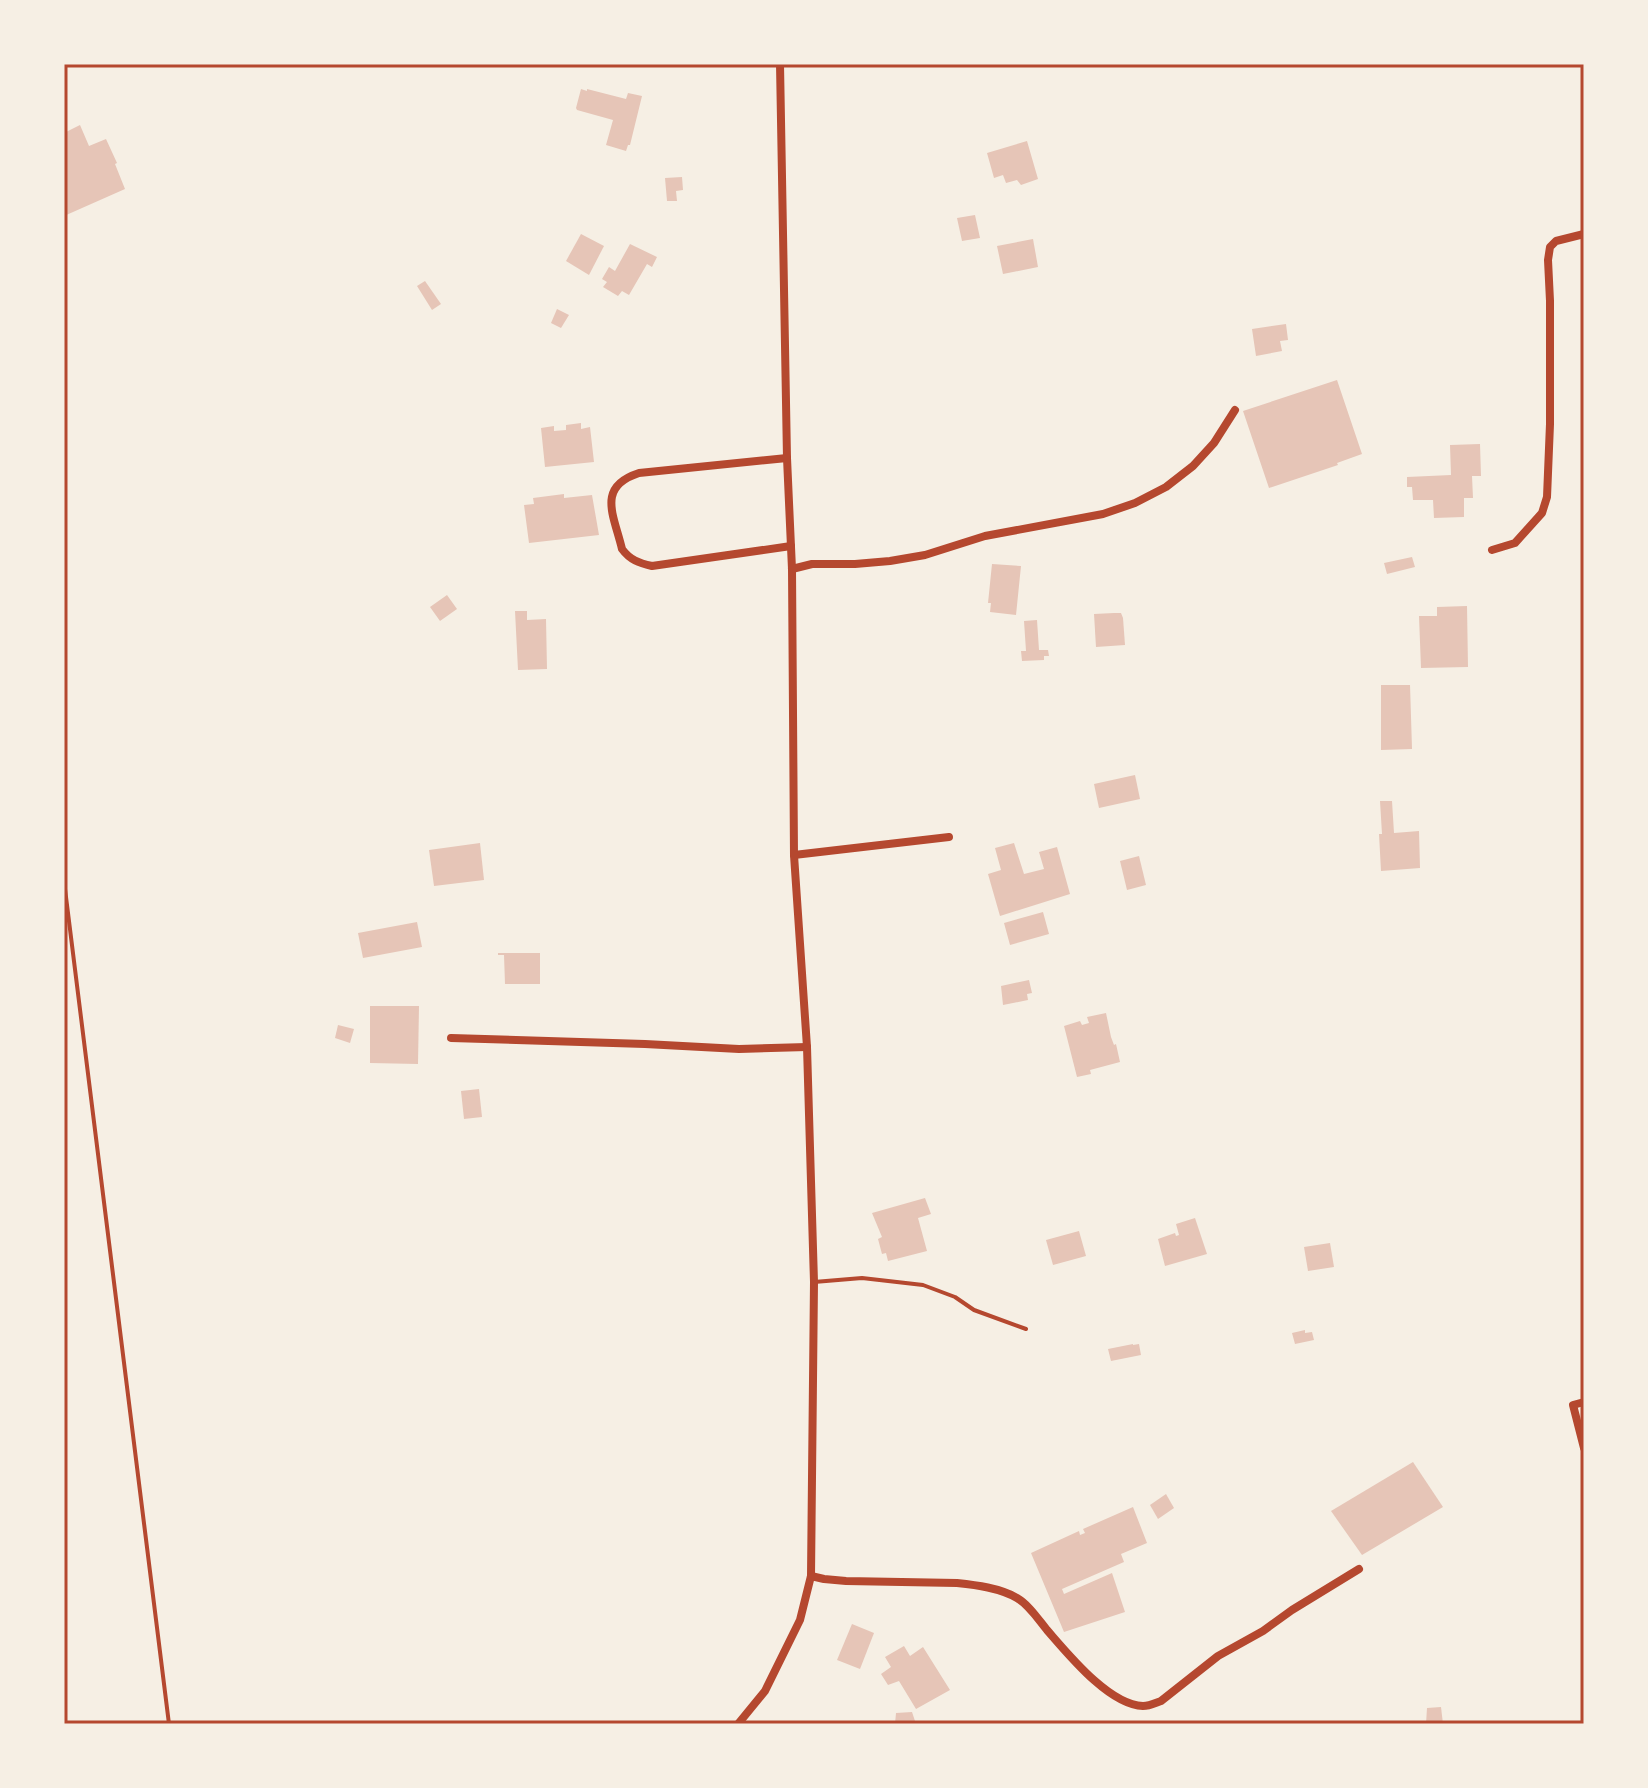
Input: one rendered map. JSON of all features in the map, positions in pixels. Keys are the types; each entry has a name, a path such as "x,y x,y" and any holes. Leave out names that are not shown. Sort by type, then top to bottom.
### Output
{"street":[{"path":"738,1724 765,1691 779,1663 800,1620 811,1576 814,1282 807,1047 794,855 792,569 780,64"},
{"path":"1492,550 1515,543 1542,513 1547,497 1550,424 1548,260 1550,247 1556,241 1584,234"},
{"path":"792,569 812,564 855,564 925,555 985,536 1114,511 1166,487 1193,466 1214,443 1235,410"},
{"path":"787,458 639,473 618,483 611,501 622,549 637,562 652,566 791,546"},
{"path":"794,855 949,837"},
{"path":"451,1038 739,1049 807,1047"},
{"path":"1584,1402 1573,1405 1584,1448"},
{"path":"811,1576 846,1581 971,1584 1009,1595 1025,1604 1101,1686 1120,1699 1140,1706 1161,1701 1218,1656 1359,1569"}],"lane":[{"path":"64,881 169,1724"},
{"path":"814,1282 862,1278 923,1285 955,1297 974,1310 1026,1329"}],"building":[{"path":"581,89 626,99 628,93 642,96 626,151 606,145 613,120 577,110"},
{"path":"80,125 89,146 106,139 125,189 64,216 64,133"},
{"path":"1027,141 1038,179 1021,185 1017,180 1006,183 1003,175 994,178 987,153"},
{"path":"682,177 683,190 676,191 677,201 667,201 665,178"},
{"path":"975,215 980,238 962,241 957,218"},
{"path":"581,234 604,246 589,275 566,261"},
{"path":"1033,239 1038,267 1003,274 997,246"},
{"path":"630,244 657,257 652,267 647,264 629,295 622,291 618,296 603,287 607,282 602,279 609,267 615,271"},
{"path":"425,281 441,304 432,310 417,286"},
{"path":"557,309 569,315 561,328 551,323"},
{"path":"1286,324 1288,340 1280,341 1282,351 1256,356 1252,329"},
{"path":"1337,380 1362,454 1269,488 1243,411"},
{"path":"581,423 581,429 590,427 594,462 545,467 541,428 554,426 554,431 566,430 566,425"},
{"path":"1480,444 1481,476 1472,476 1473,498 1464,498 1464,517 1434,518 1433,500 1413,500 1412,487 1407,487 1407,477 1451,475 1450,445"},
{"path":"564,494 564,498 592,495 599,535 529,543 524,505 534,504 533,498"},
{"path":"1412,557 1415,567 1387,574 1384,563"},
{"path":"992,564 1021,566 1016,615 990,612"},
{"path":"447,595 457,609 440,621 430,607"},
{"path":"1467,606 1468,667 1421,668 1419,616 1437,616 1437,607"},
{"path":"515,611 527,611 527,620 546,619 547,669 518,670"},
{"path":"1121,613 1125,645 1096,647 1094,614"},
{"path":"1037,620 1039,650 1048,650 1049,656 1044,656 1044,660 1022,661 1021,651 1026,651 1024,621"},
{"path":"1381,685 1410,685 1412,749 1381,750"},
{"path":"1135,775 1140,799 1099,808 1094,784"},
{"path":"1380,801 1392,801 1394,833 1419,831 1420,868 1381,871"},
{"path":"480,843 484,880 434,886 429,850"},
{"path":"1014,843 1024,874 1044,869 1039,852 1057,847 1070,894 1000,916 988,874 1001,870 995,848"},
{"path":"1139,856 1146,885 1127,890 1120,861"},
{"path":"1043,912 1049,934 1010,945 1004,923"},
{"path":"417,922 422,947 363,958 358,933"},
{"path":"498,953 540,953 540,984 505,984 504,955"},
{"path":"1029,980 1032,993 1027,994 1028,1000 1003,1005 1001,986"},
{"path":"370,1006 419,1006 418,1064 370,1063"},
{"path":"1106,1013 1120,1062 1077,1077 1064,1026 1080,1021 1082,1025 1089,1023 1087,1017"},
{"path":"338,1025 354,1029 350,1043 335,1038"},
{"path":"479,1089 482,1117 464,1119 461,1091"},
{"path":"925,1198 931,1214 918,1218 927,1251 888,1261 886,1253 882,1254 878,1239 882,1237 872,1213"},
{"path":"1195,1218 1207,1254 1165,1266 1158,1239 1175,1233 1179,1235 1176,1224"},
{"path":"1079,1231 1086,1256 1053,1265 1046,1240"},
{"path":"1330,1243 1334,1267 1308,1271 1304,1247"},
{"path":"1305,1330 1305,1333 1312,1332 1314,1340 1295,1344 1292,1333"},
{"path":"1139,1344 1141,1355 1111,1361 1108,1349"},
{"path":"1413,1462 1443,1507 1362,1555 1331,1511"},
{"path":"1166,1494 1174,1508 1158,1519 1150,1505"},
{"path":"1133,1507 1147,1543 1121,1554 1124,1562 1062,1589 1064,1594 1112,1573 1125,1612 1064,1632 1031,1553 1079,1531 1080,1535 1085,1533 1083,1529"},
{"path":"852,1624 874,1633 860,1669 837,1660"},
{"path":"904,1646 910,1656 923,1647 950,1690 916,1709 899,1681 888,1685 881,1674 891,1667 885,1657"},
{"path":"1441,1707 1443,1724 1426,1724 1427,1708"},
{"path":"912,1712 916,1724 895,1724 896,1713"}]}
